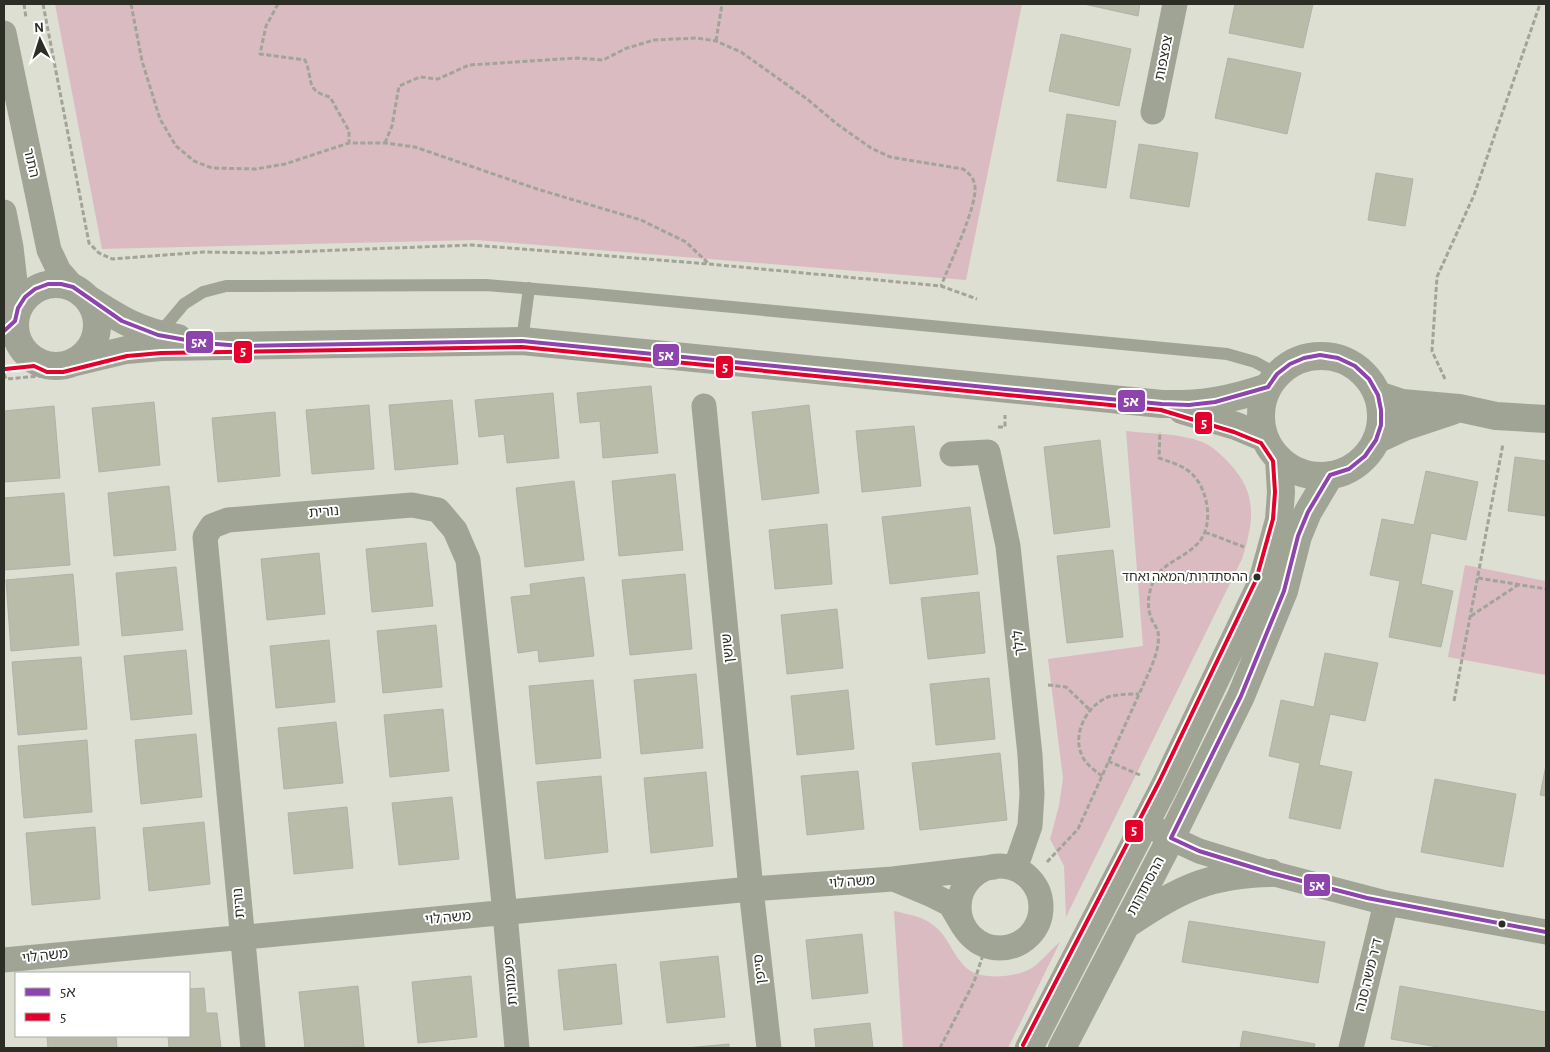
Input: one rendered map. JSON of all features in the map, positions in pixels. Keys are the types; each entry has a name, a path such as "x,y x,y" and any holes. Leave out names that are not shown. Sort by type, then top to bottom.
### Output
{"street":[{"name":"צפצפות","path":"1152,112 1174,4"},
{"name":"התור","path":"4,33 49,250 59,271 80,292"},
{"path":"4,212 11,247 12,320 18,344 35,360 48,366 62,366 126,350 161,347 522,341 1162,404 1215,402 1273,380"},
{"path":"12,320 25,297 35,289 48,284 60,284 80,292 122,321 158,335 203,343 242,346"},
{"path":"76,362 89,349 97,332 94,308 80,292"},
{"path":"1162,404 1236,426 1272,448 1294,470 1312,475 1330,475 1349,468 1365,456 1376,440 1381,410 1378,396 1369,379 1355,366 1338,358 1320,356 1304,358 1290,364 1273,380 1262,403 1261,421 1272,448"},
{"path":"4,363 35,360"},
{"path":"1378,396 1402,403 1459,408 1508,417 1546,419"},
{"name":"שושן","path":"704,406 751,889"},
{"path":"1376,440 1404,427 1459,408"},
{"name":"ההסתדרות","path":"1029,1048 1146,823 1258,590 1270,557 1279,520 1281,492 1272,448"},
{"path":"952,454 988,452"},
{"name":"לילך","path":"988,452 1008,546 1030,754 1032,794 1030,826 1013,872"},
{"name":"ההסתדרות","path":"1062,1048 1171,838 1241,696 1284,591 1298,536 1308,512 1330,475"},
{"name":"נורית","path":"242,937 205,537 212,526 228,520 412,505 438,510 456,530 468,560 505,913"},
{"path":"1146,823 1171,838 1199,850 1271,872 1386,902 1546,932"},
{"path":"964,928 959,905 962,892 969,880 980,871 1013,872 1037,888 1041,902 1041,914 1036,927 1021,942 1008,947 986,946"},
{"name":"משה לוי","path":"4,960 751,889 1013,872"},
{"path":"1126,925 1163,900 1209,880 1242,873 1271,872"},
{"name":"משה לוי","path":"893,879 950,904 964,928 974,939 986,946"},
{"name":"סייפן","path":"751,889 769,1048"},
{"name":"ד\"ר משה סנה","path":"1350,1048 1386,902"},
{"name":"פעמונית","path":"505,913 517,1048"},
{"path":"242,937 253,1048"}],"lane":[{"path":"158,335 184,304 203,292 226,286 486,285 1227,354 1255,362 1273,380"},
{"path":"522,341 529,288"}],"path":[{"path":"43,4 89,243 99,253 112,259 204,252 264,253 472,245 709,264 941,286 977,299"},
{"path":"131,4 142,61 160,119 176,146 194,161 212,168 256,169 285,164 349,143 385,143 415,147 537,189 641,220 686,242 709,264"},
{"path":"278,4 266,26 260,54 305,60 313,89 319,94 330,97 349,131 349,143"},
{"path":"716,41 722,4"},
{"path":"1459,408 1432,351 1437,277 1474,195 1540,4"},
{"path":"385,143 392,126 400,86 420,77 438,79 469,65 577,58 603,60 627,48 654,40 697,38 716,41 741,52 871,148 890,157 963,168 972,175 975,188 973,206 941,286"},
{"path":"988,452 985,427 1005,427 1004,389"},
{"path":"1013,872 1078,829 1158,649 1158,631 1151,618 1148,606 1148,596 1152,585 1163,567 1190,551 1200,541 1205,532 1207,509 1200,484 1192,474 1179,466 1159,458 1162,404"},
{"path":"1454,702 1508,417"},
{"path":"1205,532 1270,557"},
{"path":"1478,578 1546,589"},
{"path":"1470,616 1518,585"},
{"path":"1023,686 1055,684 1066,687 1090,710"},
{"path":"1102,776 1086,762 1081,754 1079,746 1080,728 1090,710 1108,697 1123,694 1139,694"},
{"path":"940,1048 974,982 986,946"}],"shaded area":[{"path":"55,4 1022,4 966,280 476,240 102,249"},
{"path":"1126,431 1184,437 1202,442 1213,448 1229,463 1245,485 1251,508 1251,520 1242,559 1066,917 1064,866 1050,839 1059,806 1063,778 1048,659 1143,646"},
{"path":"1465,565 1546,581 1546,675 1448,657"},
{"path":"894,911 929,922 943,935 969,970 982,975 1006,976 1028,970 1036,965 1060,942 1008,1048 903,1048"}],"building":[{"path":"1084,4 1140,4 1138,16"},
{"path":"1235,4 1313,4 1303,48 1229,33"},
{"path":"1061,34 1131,49 1119,106 1049,91"},
{"path":"1228,58 1301,73 1287,134 1215,118"},
{"path":"1067,114 1116,121 1106,188 1057,181"},
{"path":"1139,144 1198,153 1189,207 1130,198"},
{"path":"1376,173 1413,179 1405,226 1368,220"},
{"path":"651,386 658,453 603,458 600,421 580,423 577,393"},
{"path":"553,393 559,458 507,463 504,434 479,437 475,400"},
{"path":"452,400 458,464 395,470 389,405"},
{"path":"154,402 160,465 99,472 92,408"},
{"path":"369,405 374,469 312,474 306,410"},
{"path":"809,405 819,493 762,500 752,412"},
{"path":"54,406 60,478 4,482 4,411"},
{"path":"275,412 280,476 218,482 212,418"},
{"path":"914,426 921,486 862,492 856,431"},
{"path":"1100,440 1110,527 1054,534 1044,447"},
{"path":"1515,457 1546,461 1546,516 1508,511"},
{"path":"1426,471 1478,482 1466,540 1431,533 1421,584 1453,591 1441,647 1389,637 1400,581 1370,575 1382,519 1414,525"},
{"path":"675,474 683,550 619,556 612,481"},
{"path":"574,481 584,560 525,567 516,488"},
{"path":"169,486 176,550 114,556 108,493"},
{"path":"64,493 70,565 4,570 4,498"},
{"path":"970,507 978,574 890,584 882,517"},
{"path":"827,524 832,584 775,589 769,530"},
{"path":"426,543 433,606 372,612 366,549"},
{"path":"1113,550 1123,637 1067,643 1057,556"},
{"path":"319,553 325,614 267,620 261,559"},
{"path":"176,567 183,630 122,636 116,573"},
{"path":"73,574 79,645 11,651 6,580"},
{"path":"685,574 692,649 630,655 622,580"},
{"path":"584,577 594,656 539,662 538,650 518,653 511,597 531,595 530,584"},
{"path":"979,592 985,653 928,659 921,598"},
{"path":"837,609 843,668 787,674 781,615"},
{"path":"436,625 442,687 383,693 377,631"},
{"path":"329,640 335,702 276,708 270,646"},
{"path":"186,650 192,714 131,720 124,656"},
{"path":"1325,653 1378,663 1365,721 1330,714 1319,765 1352,772 1340,829 1289,818 1300,763 1269,756 1281,700 1314,707"},
{"path":"81,657 87,729 18,735 12,662"},
{"path":"696,674 703,748 641,754 634,680"},
{"path":"989,678 995,739 936,745 930,684"},
{"path":"593,680 601,758 536,764 529,686"},
{"path":"848,690 854,749 797,755 791,696"},
{"path":"443,709 449,771 390,777 384,715"},
{"path":"336,722 343,783 284,789 278,728"},
{"path":"196,734 202,797 141,804 135,740"},
{"path":"87,740 92,812 24,818 18,746"},
{"path":"1000,753 1007,820 920,830 912,763"},
{"path":"1546,765 1546,796 1540,795"},
{"path":"858,771 864,829 807,835 801,776"},
{"path":"706,772 713,846 651,853 644,778"},
{"path":"601,776 608,852 545,859 537,782"},
{"path":"1435,779 1516,794 1503,867 1421,852"},
{"path":"452,797 459,859 399,865 392,803"},
{"path":"347,807 353,868 294,874 288,813"},
{"path":"204,822 210,884 149,891 143,828"},
{"path":"95,827 100,899 32,905 26,833"},
{"path":"1189,921 1325,942 1318,983 1182,962"},
{"path":"862,934 868,993 812,999 806,940"},
{"path":"718,956 725,1017 667,1023 660,962"},
{"path":"616,964 622,1024 564,1030 558,970"},
{"path":"471,976 477,1037 418,1043 412,982"},
{"path":"358,986 364,1047 305,1048 299,992"},
{"path":"1400,986 1546,1012 1546,1048 1444,1048 1391,1039"},
{"path":"204,988 206,1013 217,1013 221,1048 169,1048 168,1037 190,1037 190,989"},
{"path":"870,1023 873,1048 816,1048 814,1029"},
{"path":"1243,1031 1315,1044 1314,1048 1240,1048"},
{"path":"47,1037 116,1037 117,1048 48,1048"},
{"path":"729,1044 729,1048 686,1048"}],"transit line":[{"name":"5א","path":"4,331 15,321 18,308 25,297 35,289 48,284 61,284 73,287 122,321 158,335 203,343 242,346 522,341 1005,389 1189,405 1215,402 1268,387 1277,374 1290,364 1304,358 1320,355 1338,358 1355,366 1369,379 1378,395 1381,425 1376,440 1365,456 1349,469 1330,475 1308,512 1298,536 1284,591 1241,696 1171,838 1199,851 1271,873 1367,898 1546,932"},
{"name":"5","path":"5,369 34,366 47,372 63,372 127,356 161,353 522,347 1161,410 1234,432 1261,443 1273,461 1275,492 1273,519 1256,580 1159,782 1023,1045"}],"place":[{"name":"ההסתדרות/המאה ואחד","path":"1257,577"}]}
